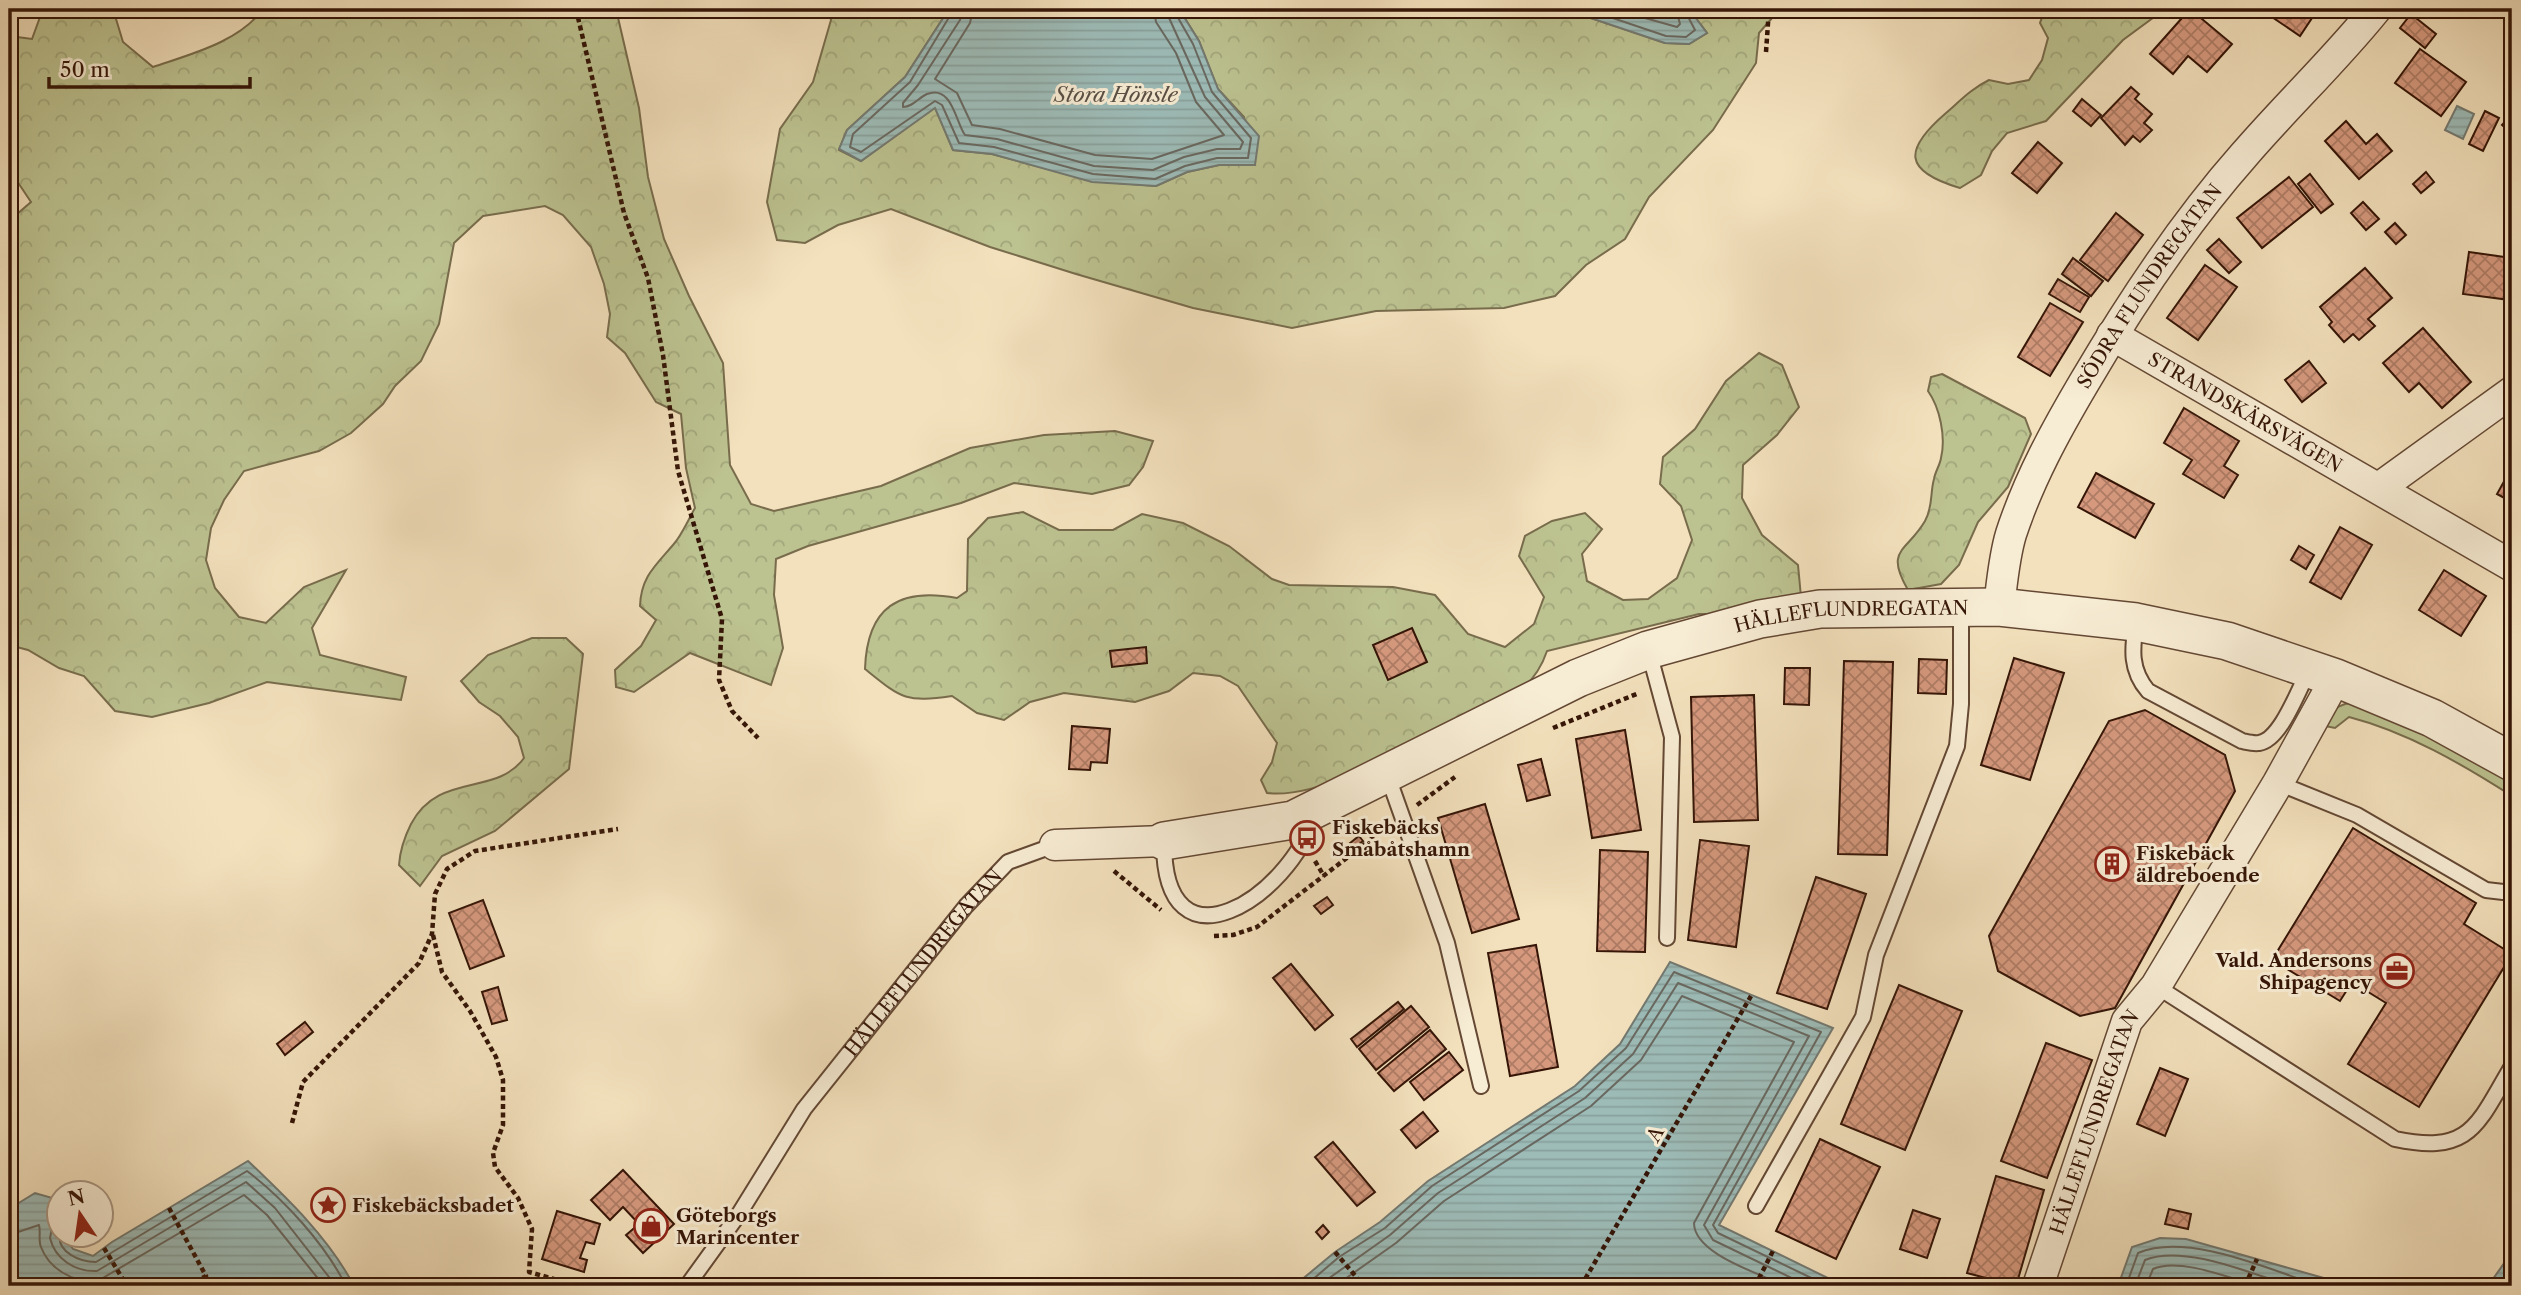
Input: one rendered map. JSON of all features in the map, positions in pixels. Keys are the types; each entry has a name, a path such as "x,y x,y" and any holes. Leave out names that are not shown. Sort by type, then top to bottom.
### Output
{"street":[{"name":"SÖDRA FLUNDREGATAN","path":"1999,607 2010,536 2028,488 2043,454 2112,335 2187,223 2245,154 2324,71 2376,9"},
{"name":"STRANDSKÄRSVÄGEN","path":"2112,335 2512,566"},
{"path":"2379,488 2512,393"},
{"name":"HÄLLEFLUNDREGATAN","path":"1055,845 1164,842 1270,826 1315,811 1578,678 1648,650 1760,619 1820,610 1999,607 2136,622 2236,643 2322,674 2432,719 2512,762"},
{"name":"HÄLLEFLUNDREGATAN","path":"2038,1286 2127,1021 2156,986 2278,783 2322,674"}],"lane":[{"path":"1756,1206 1863,1017 1877,955 1957,746 1961,704 1961,607"},
{"path":"2136,622 2131,656 2140,681 2148,691 2242,741 2258,744 2269,739 2322,674"},
{"path":"1648,650 1672,737 1667,938"},
{"path":"1387,774 1447,943 1481,1086"},
{"path":"2278,783 2357,815 2486,890 2512,892"},
{"path":"1164,842 1164,863 1170,890 1184,907 1200,914 1229,913 1263,892 1287,868 1307,838 1315,811"},
{"name":"HÄLLEFLUNDREGATAN","path":"687,1286 739,1214 804,1109 967,906 1008,862 1055,845"},
{"path":"2156,986 2395,1139 2427,1145 2460,1139 2473,1128 2512,1066"}],"path":[{"path":"576,9 624,213 648,278 663,355 678,471 690,520 710,571 722,619 719,680 732,711 758,738"},
{"path":"1766,52 1769,9"},
{"path":"1545,732 1659,684"},
{"path":"1206,937 1233,935 1256,927 1458,774"},
{"path":"572,1284 528,1272 533,1229 518,1198 495,1167 493,1153 503,1125 503,1080 496,1057 470,1011 442,972 432,934 435,894 447,869 475,851 618,828"},
{"path":"1315,860 1324,876"},
{"path":"1104,864 1125,878 1166,915"},
{"path":"292,1123 303,1082 419,963 432,934"},
{"name":"A","path":"1581,1286 1751,996"},
{"path":"169,1208 206,1276 188,1286"},
{"path":"105,1250 127,1286"},
{"path":"1755,1286 1773,1251"},
{"path":"1335,1252 1364,1286"},
{"path":"2245,1286 2257,1259"}],"green space":[{"path":"43,9 113,9 123,42 153,67 213,46 241,30 263,9 616,9 639,108 648,177 664,239 723,363 730,465 751,504 774,511 881,486 970,448 1044,435 1115,431 1153,441 1143,467 1129,485 1092,494 1014,483 961,503 808,546 776,559 774,595 783,648 771,685 690,653 634,692 616,687 615,670 641,646 656,620 640,606 646,579 679,537 695,508 686,468 681,414 656,402 625,353 607,337 610,314 604,284 591,247 563,215 545,206 483,216 454,243 439,324 421,361 395,386 383,404 351,433 319,451 244,471 224,500 211,528 206,560 215,588 239,617 266,623 304,587 346,570 312,628 320,655 406,677 401,700 267,682 209,703 152,717 115,711 84,676 59,668 28,650 9,645 9,221 31,202 9,169 9,36 32,39"},
{"path":"829,9 949,9 905,77 847,130 839,150 861,161 935,107 953,150 992,154 1092,181 1156,186 1187,172 1219,165 1255,165 1244,117 1218,89 1199,41 1179,9 1525,9 1539,17 1573,12 1665,43 1689,44 1707,33 1689,9 1780,9 1759,33 1756,63 1713,130 1649,197 1625,239 1586,265 1555,296 1504,308 1376,311 1292,328 1193,308 1076,274 990,247 891,209 838,225 805,243 777,240 767,202 780,129 813,82 831,20"},
{"path":"2045,9 2165,9 2123,40 2046,121 2007,133 1992,151 1981,175 1960,188 1928,174 1919,167 1915,158 1922,138 1932,126 1971,91 1989,80 2008,84 2029,80 2042,60 2048,38 2040,23"},
{"path":"1759,353 1782,365 1799,407 1777,435 1743,465 1742,498 1762,535 1798,565 1801,597 1756,614 1699,614 1547,651 1531,680 1510,698 1340,780 1289,793 1267,793 1261,780 1272,762 1277,743 1238,686 1220,676 1193,673 1169,691 1135,702 1064,693 1030,702 1004,720 977,713 952,696 924,699 904,696 865,669 872,630 890,606 903,599 918,596 957,598 967,591 968,539 988,518 1023,512 1059,530 1113,530 1142,514 1183,523 1229,546 1272,579 1289,585 1393,587 1435,595 1468,634 1505,647 1534,624 1544,597 1519,556 1525,536 1552,521 1585,513 1602,529 1582,554 1587,581 1623,600 1648,599 1677,578 1692,540 1681,506 1660,484 1663,457 1695,429 1726,381"},
{"path":"1942,374 2025,418 2031,434 2008,487 1978,522 1959,565 1941,584 1908,590 1901,577 1898,558 1925,521 1929,510 1943,441 1939,414 1928,391 1931,377"},
{"path":"532,638 566,638 583,654 569,769 495,831 442,856 420,886 399,865 406,834 423,808 452,790 498,777 512,770 524,758 518,737 500,716 479,702 461,681 488,655"},
{"path":"2356,701 2512,778 2512,796 2454,761 2371,723 2349,717 2335,728 2325,726 2336,708"}],"water":[{"name":"Stora Hönsle","path":"949,9 1179,9 1199,41 1218,89 1259,136 1255,165 1219,165 1187,172 1156,186 1092,182 992,154 953,150 935,108 861,161 839,149 847,130 905,77"},
{"path":"1525,9 1689,9 1707,33 1689,44 1665,43 1573,12 1539,17"},
{"path":"2457,106 2474,114 2463,139 2445,130"},
{"path":"1670,962 1833,1028 1719,1225 1834,1281 1835,1286 1294,1286 1335,1252 1380,1222 1428,1181 1575,1086 1620,1044"},
{"path":"248,1161 320,1235 354,1286 9,1286 9,1209 35,1193 46,1196 46,1250 76,1250 93,1256 101,1250 116,1250 116,1240"},
{"path":"2160,1238 2186,1239 2352,1286 2118,1286 2132,1247"},
{"path":"2512,1252 2512,1286 2488,1286"}],"building":[{"path":"2190,9 2232,44 2207,72 2188,56 2173,74 2150,54"},
{"path":"2260,9 2318,9 2300,36"},
{"path":"2411,14 2436,34 2425,48 2400,28"},
{"path":"2420,49 2466,82 2441,116 2395,83"},
{"path":"2131,87 2139,94 2135,99 2152,114 2144,123 2152,130 2140,142 2133,136 2125,145 2101,118"},
{"path":"2082,99 2101,115 2091,126 2073,111"},
{"path":"2485,111 2499,118 2483,151 2469,144"},
{"path":"2512,114 2512,134 2502,125"},
{"path":"2346,121 2366,144 2377,134 2392,151 2359,179 2325,141"},
{"path":"2038,142 2062,163 2037,193 2012,173"},
{"path":"2426,172 2434,182 2421,193 2413,184"},
{"path":"2310,174 2333,204 2321,213 2298,184"},
{"path":"2289,177 2313,207 2262,248 2237,218"},
{"path":"2363,202 2379,219 2366,230 2351,213"},
{"path":"2116,213 2143,235 2108,281 2080,260"},
{"path":"2395,223 2406,235 2396,244 2385,232"},
{"path":"2219,239 2241,262 2229,273 2207,250"},
{"path":"2469,252 2512,258 2510,300 2463,294"},
{"path":"2073,258 2103,281 2091,296 2062,274"},
{"path":"2205,265 2237,287 2198,340 2167,318"},
{"path":"2365,268 2392,298 2368,319 2375,326 2359,340 2353,334 2344,342 2329,325 2332,322 2320,307"},
{"path":"2058,279 2089,297 2080,312 2049,294"},
{"path":"2050,303 2083,322 2050,376 2018,357"},
{"path":"2423,328 2471,382 2442,408 2419,383 2409,392 2383,363"},
{"path":"2309,361 2326,383 2302,402 2285,380"},
{"path":"2184,408 2239,441 2224,466 2238,475 2224,498 2183,474 2192,460 2164,443"},
{"path":"2512,467 2512,502 2497,494"},
{"path":"2096,473 2154,504 2135,538 2078,507"},
{"path":"2340,527 2372,545 2341,599 2310,582"},
{"path":"2299,546 2314,555 2306,569 2291,560"},
{"path":"2444,570 2486,596 2461,636 2419,610"},
{"path":"1412,628 1427,662 1388,680 1373,645"},
{"path":"1146,647 1147,663 1112,667 1110,651"},
{"path":"2014,658 2064,673 2030,780 1981,765"},
{"path":"1919,659 1947,660 1946,694 1918,693"},
{"path":"1844,661 1893,662 1887,855 1838,854"},
{"path":"1785,668 1810,668 1809,705 1784,704"},
{"path":"1754,695 1758,820 1694,822 1691,697"},
{"name":"Fiskebäck äldreboende","path":"2145,710 2225,755 2235,791 2115,1008 2080,1016 1998,971 1989,936 2109,721"},
{"path":"1072,726 1110,729 1107,763 1091,762 1090,770 1069,769"},
{"path":"1625,730 1641,830 1592,838 1576,739"},
{"path":"1541,759 1550,795 1527,801 1518,765"},
{"path":"1485,804 1519,919 1472,933 1438,818"},
{"name":"Vald. Andersons Shipagency","path":"2353,828 2476,903 2464,924 2512,954 2419,1107 2348,1064 2386,1003 2352,982 2340,1001 2272,960"},
{"path":"1359,836 1363,841 1353,849 1349,844"},
{"path":"1700,840 1749,846 1736,947 1688,940"},
{"path":"1600,850 1648,852 1645,952 1597,951"},
{"path":"1816,877 1866,894 1827,1009 1777,993"},
{"path":"1327,897 1333,905 1321,914 1314,906"},
{"path":"483,900 504,956 470,969 449,913"},
{"path":"1536,945 1558,1067 1510,1076 1488,953"},
{"path":"1291,964 1333,1015 1315,1030 1273,978"},
{"path":"1899,985 1962,1011 1905,1150 1841,1124"},
{"path":"498,987 507,1020 492,1024 482,992"},
{"path":"1398,1002 1404,1009 1357,1047 1351,1039"},
{"path":"1411,1006 1429,1027 1376,1070 1359,1049"},
{"path":"305,1022 313,1032 285,1055 277,1044"},
{"path":"1430,1030 1446,1049 1394,1091 1378,1073"},
{"path":"2046,1043 2092,1060 2047,1178 2001,1161"},
{"path":"1449,1052 1463,1070 1424,1100 1410,1082"},
{"path":"2160,1068 2188,1079 2165,1136 2137,1124"},
{"path":"1423,1112 1438,1131 1416,1148 1401,1130"},
{"path":"1820,1139 1880,1167 1836,1259 1776,1231"},
{"path":"1333,1142 1375,1192 1357,1206 1315,1157"},
{"path":"623,1170 674,1224 643,1253 626,1235 639,1224 623,1207 610,1220 591,1200"},
{"path":"1996,1176 2044,1190 2016,1286 1967,1273"},
{"path":"2169,1209 2191,1214 2188,1229 2165,1224"},
{"path":"1913,1210 1940,1219 1927,1258 1900,1249"},
{"path":"557,1211 600,1224 594,1244 586,1242 580,1258 587,1260 584,1272 542,1259"},
{"path":"1323,1225 1329,1232 1322,1239 1316,1232"}],"place":[{"name":"Fiskebäcks Småbåtshamn","path":"1307,838"},
{"name":"Fiskebäck äldreboende","path":"2112,864"},
{"name":"Vald. Andersons Shipagency","path":"2397,971"},
{"name":"Fiskebäcksbadet","path":"328,1205"},
{"name":"Göteborgs Marincenter","path":"651,1226"}]}
